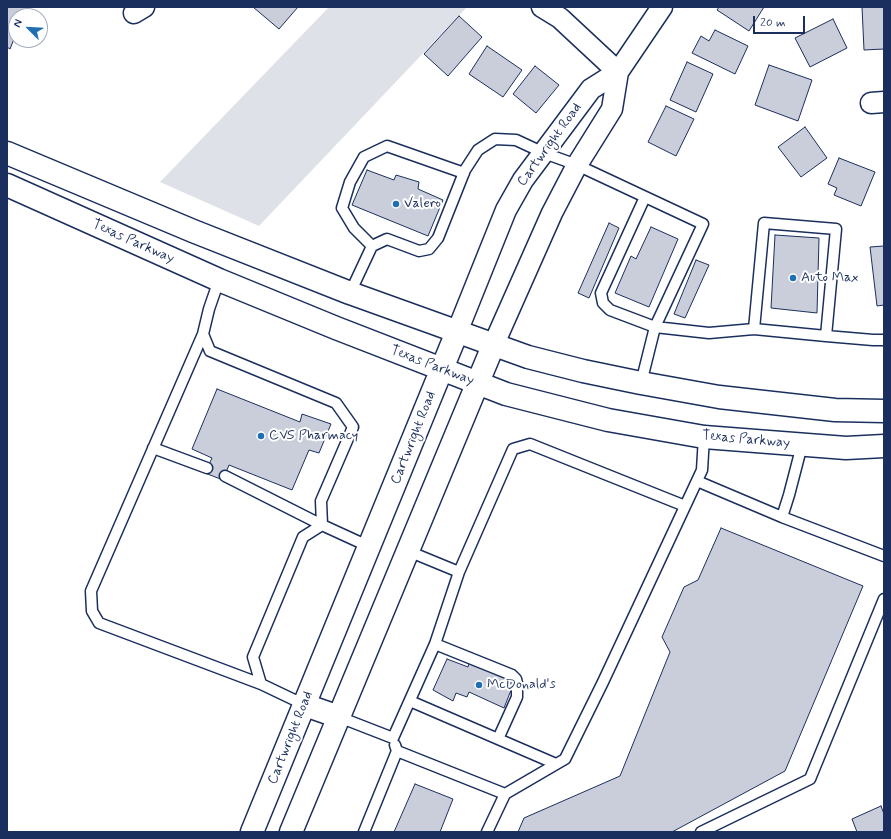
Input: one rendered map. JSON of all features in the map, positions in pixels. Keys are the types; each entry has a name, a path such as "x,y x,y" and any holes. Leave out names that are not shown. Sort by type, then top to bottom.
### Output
{"main road":[{"path":"7,153 193,231 350,293 493,346 542,361 641,384 719,397 835,410 884,411"},
{"name":"Texas Parkway","path":"7,185 219,280 329,326 506,394 608,420 704,437 846,448 884,446"},
{"name":"Cartwright Road","path":"252,832 457,332"},
{"name":"Cartwright Road","path":"291,832 493,346"},
{"path":"305,705 339,717"}],"street":[{"path":"542,7 560,18 618,72"},
{"name":"Cartwright Road","path":"457,332 506,210 523,180 591,89 618,72 662,7"},
{"name":"Cartwright Road","path":"493,346 552,213 577,165 612,108 618,72"}],"lane":[{"path":"350,293 372,246 386,239 419,252 429,249 438,238 464,172 478,150 496,139 516,140 544,153 577,165 702,224 655,327 641,384"},
{"path":"372,246 354,228 342,208 350,182 364,157 387,146 464,172"},
{"path":"645,197 601,293 603,303 610,310 655,327 709,333 754,329 884,340"},
{"path":"754,329 764,223 829,228 836,229 826,336"},
{"path":"219,280 209,309 203,334 91,591 92,611 99,623 261,684 305,705"},
{"path":"203,334 210,351 336,403 353,427 321,501 322,525"},
{"path":"487,832 505,794 565,759 603,682 702,470 704,437"},
{"path":"364,832 397,751 393,738 435,644 459,572 513,449 530,444 685,506"},
{"path":"782,517 802,445"},
{"path":"153,448 207,468"},
{"path":"224,476 322,525 370,547"},
{"path":"697,480 782,517 884,556"},
{"path":"261,684 253,657 303,537 322,525"},
{"path":"408,551 459,572"},
{"path":"701,832 810,779 884,599"},
{"path":"435,644 512,675 516,679 517,697 498,739"},
{"path":"410,701 556,764"},
{"path":"339,717 393,738"},
{"path":"397,751 505,794"}],"shaded area":[{"path":"329,7 467,7 259,226 160,182"}],"building":[{"path":"7,7 27,7 8,8 8,48"},
{"path":"253,7 298,7 279,29"},
{"path":"719,7 764,7 749,31 717,10"},
{"path":"862,7 884,7 884,49 864,50"},
{"path":"459,16 482,37 448,76 424,54"},
{"path":"833,19 847,48 810,67 795,38"},
{"path":"715,30 748,46 735,74 692,53 701,36 709,41"},
{"path":"487,46 522,70 503,97 469,74"},
{"path":"687,62 713,74 696,112 670,100"},
{"path":"769,65 812,80 798,121 755,105"},
{"path":"535,66 559,85 536,113 513,94"},
{"path":"666,106 694,119 676,156 648,142"},
{"path":"805,127 827,158 801,177 778,147"},
{"path":"839,158 875,172 861,206 834,195 837,188 828,184"},
{"path":"367,170 394,180 396,175 419,182 418,189 443,200 428,236 352,205"},
{"path":"609,223 619,228 589,298 578,293"},
{"path":"651,227 678,239 649,307 615,293 631,256 636,259"},
{"path":"775,235 819,238 817,313 771,308"},
{"path":"884,246 884,305 877,306 870,247"},
{"path":"696,260 709,265 685,318 674,314"},
{"name":"CVS Pharmacy","path":"217,389 300,422 302,414 331,424 319,453 309,450 292,490 229,465 223,480 205,473 212,458 192,449"},
{"path":"721,528 863,586 785,771 672,832 518,832 524,818 620,776 670,652 662,637 684,587 698,580"},
{"path":"447,659 468,667 469,663 515,680 504,708 469,692 467,697 456,693 453,701 433,690"},
{"path":"415,784 453,799 440,832 394,832"},
{"path":"881,806 884,814 884,832 857,832 852,819"}],"place":[{"name":"Valero","path":"396,204"},
{"name":"Auto Max","path":"793,278"},
{"name":"CVS Pharmacy","path":"261,436"},
{"name":"McDonald's","path":"479,685"}]}
